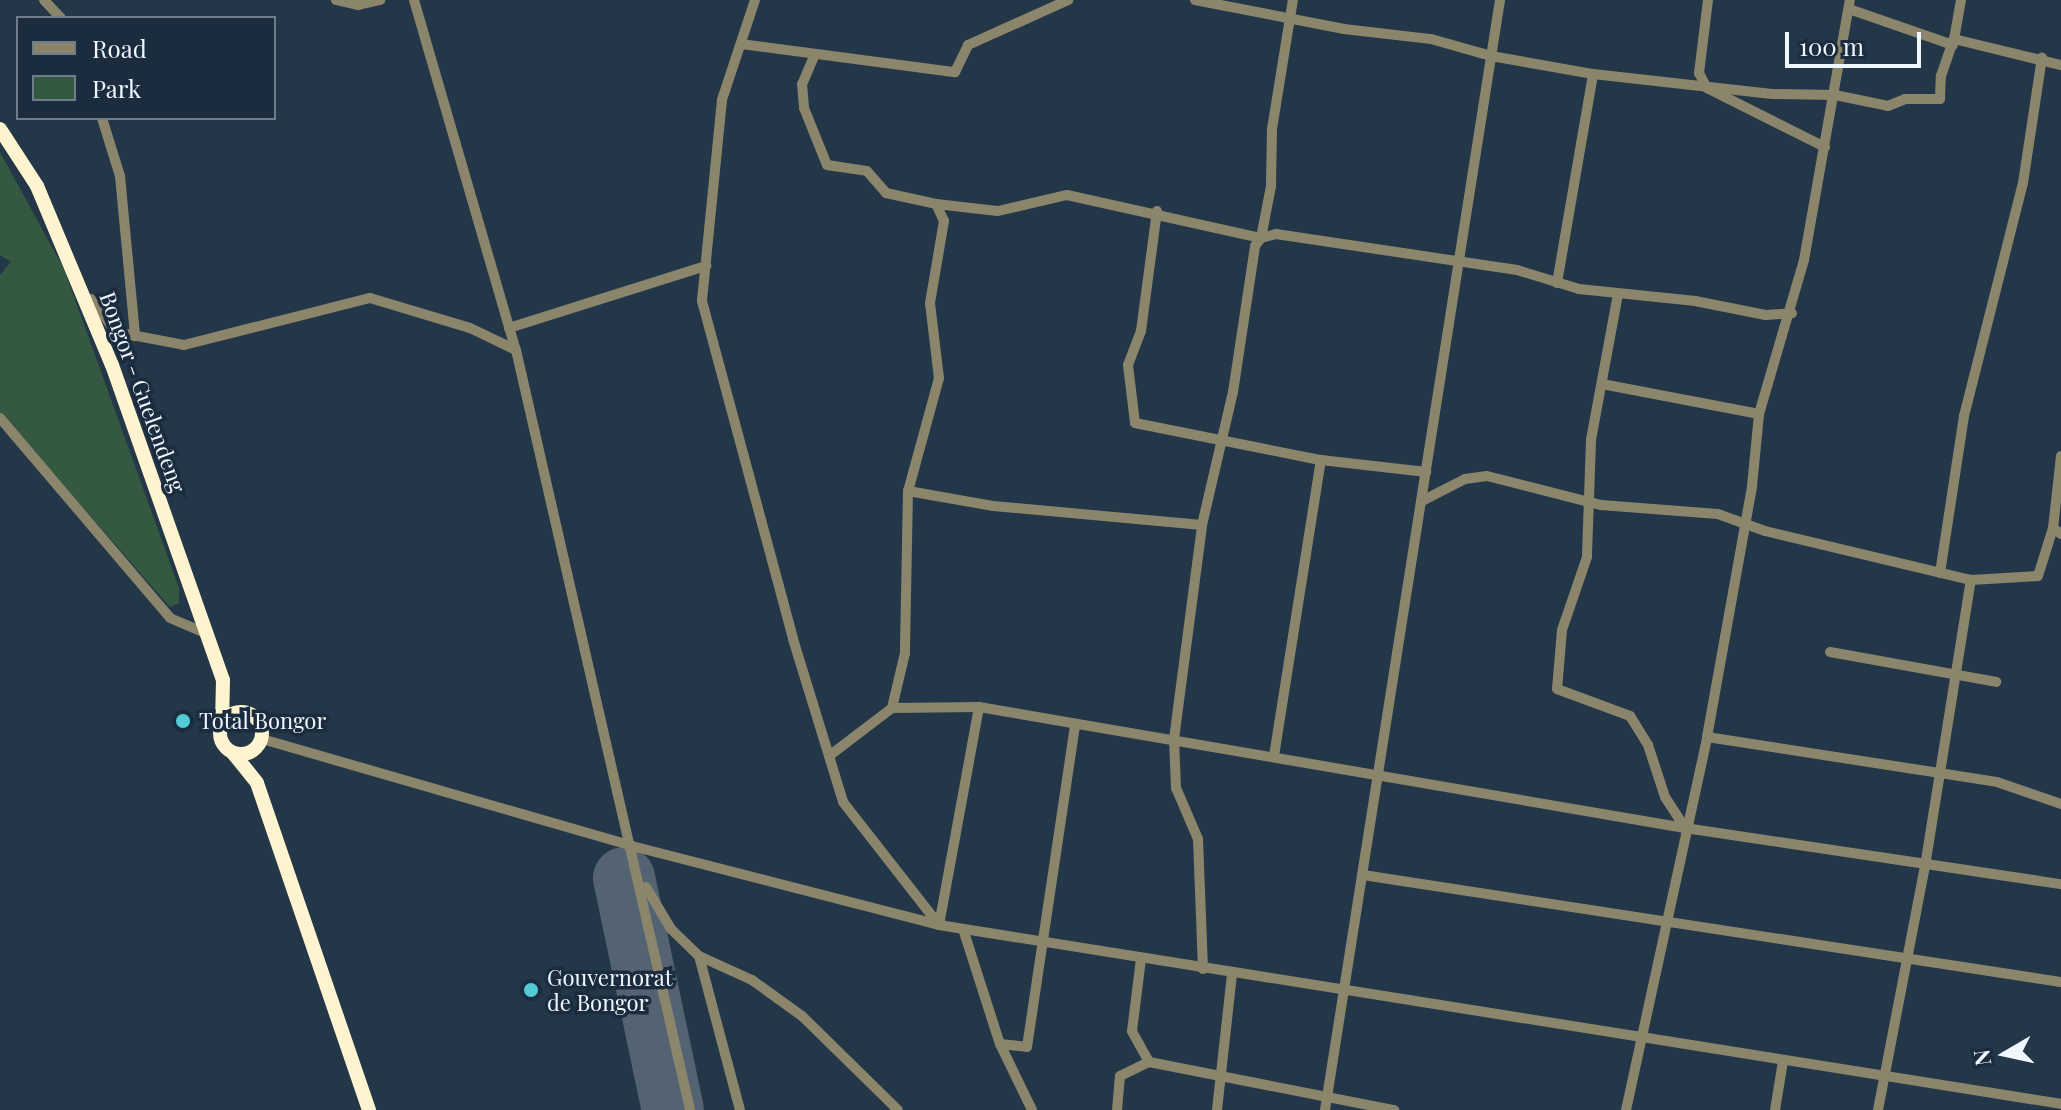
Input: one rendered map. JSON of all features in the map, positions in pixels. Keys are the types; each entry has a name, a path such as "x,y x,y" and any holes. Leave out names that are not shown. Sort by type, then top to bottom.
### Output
{"highway":[{"name":"Bongor - Guelendeng","path":"0,129 37,186 73,266 223,680 249,713"},
{"name":"Bongor - Guelendeng","path":"222,724 223,680"},
{"path":"257,783 260,723 249,713 233,713 222,724 222,743 257,783 369,1110"},
{"path":"233,753 259,743"}],"street":[{"path":"44,0 59,16"},
{"path":"336,0 358,5 380,0"},
{"path":"414,0 516,350 690,1110"},
{"path":"755,0 722,100 702,301 843,802 939,925"},
{"path":"741,44 955,72 968,45 1068,0"},
{"path":"1195,0 1431,39 1491,56 1593,74 1707,88 1835,95 1888,106 1905,99 1940,99 1941,76 1954,42 1961,0"},
{"path":"1203,969 1198,839 1176,788 1174,739 1202,525 1223,438 1255,246 1261,238 1288,16 1293,0"},
{"path":"1325,1110 1500,0"},
{"path":"1708,0 1699,73 1707,88 1825,147"},
{"path":"1626,1110 1707,737 1745,521 1759,414 1792,313 1850,4 1954,42 2042,57 2061,65"},
{"path":"815,54 802,84 804,108 827,165 867,171 886,193 936,204 998,211 1067,195 1157,211 1261,238 1276,234 1458,265 1517,270 1557,283 1618,294 1766,315 1792,313"},
{"path":"1940,573 1964,416 2023,183 2042,57"},
{"path":"1557,283 1593,74"},
{"path":"103,120 120,176 135,336"},
{"path":"892,708 905,653 908,491 939,378 930,303 944,221 936,204"},
{"path":"1157,211 1141,331 1128,365 1131,415 1135,423 1223,438 1321,460 1426,472"},
{"path":"73,266 97,310 116,332 135,336 184,345 370,298 470,328 516,350"},
{"path":"509,328 706,266"},
{"path":"1618,294 1586,501 1587,557 1562,630 1557,689 1630,716 1648,745 1665,797 1685,828"},
{"path":"1602,384 1759,414"},
{"path":"0,418 170,618 205,633"},
{"path":"1422,501 1465,479 1487,476 1586,501 1745,521 1971,580 2038,576 2057,531 2061,456"},
{"path":"1274,756 1321,460"},
{"path":"908,491 993,506 1202,525"},
{"path":"1878,1110 1887,1077 1926,860 1971,580"},
{"path":"1830,652 1996,682"},
{"path":"829,756 892,708 979,707 1075,726 1380,773 1685,828 1926,860 2061,884"},
{"path":"939,925 979,707"},
{"path":"1000,1044 1027,1047 1075,726"},
{"path":"1707,737 1997,782 2061,804"},
{"path":"259,743 632,846 939,925 1343,993 2061,1104"},
{"path":"632,846 649,895 671,929 699,956 752,980 802,1016 898,1110"},
{"path":"1363,875 1667,919 1908,962 2061,982"},
{"path":"963,929 1000,1044 1032,1110"},
{"path":"699,956 740,1110"},
{"path":"1141,959 1132,1031 1149,1062"},
{"path":"1217,1110 1232,974"},
{"path":"1775,1110 1783,1061"},
{"path":"1117,1110 1120,1076 1149,1062 1394,1110"}],"green space":[{"path":"0,152 64,269 179,588 179,603 170,607 0,413 0,275 11,262 0,255"}],"runway":[{"path":"624,878 673,1110"}],"place":[{"name":"Total Bongor","path":"183,721"},
{"name":"Gouvernorat de Bongor","path":"531,990"}]}
